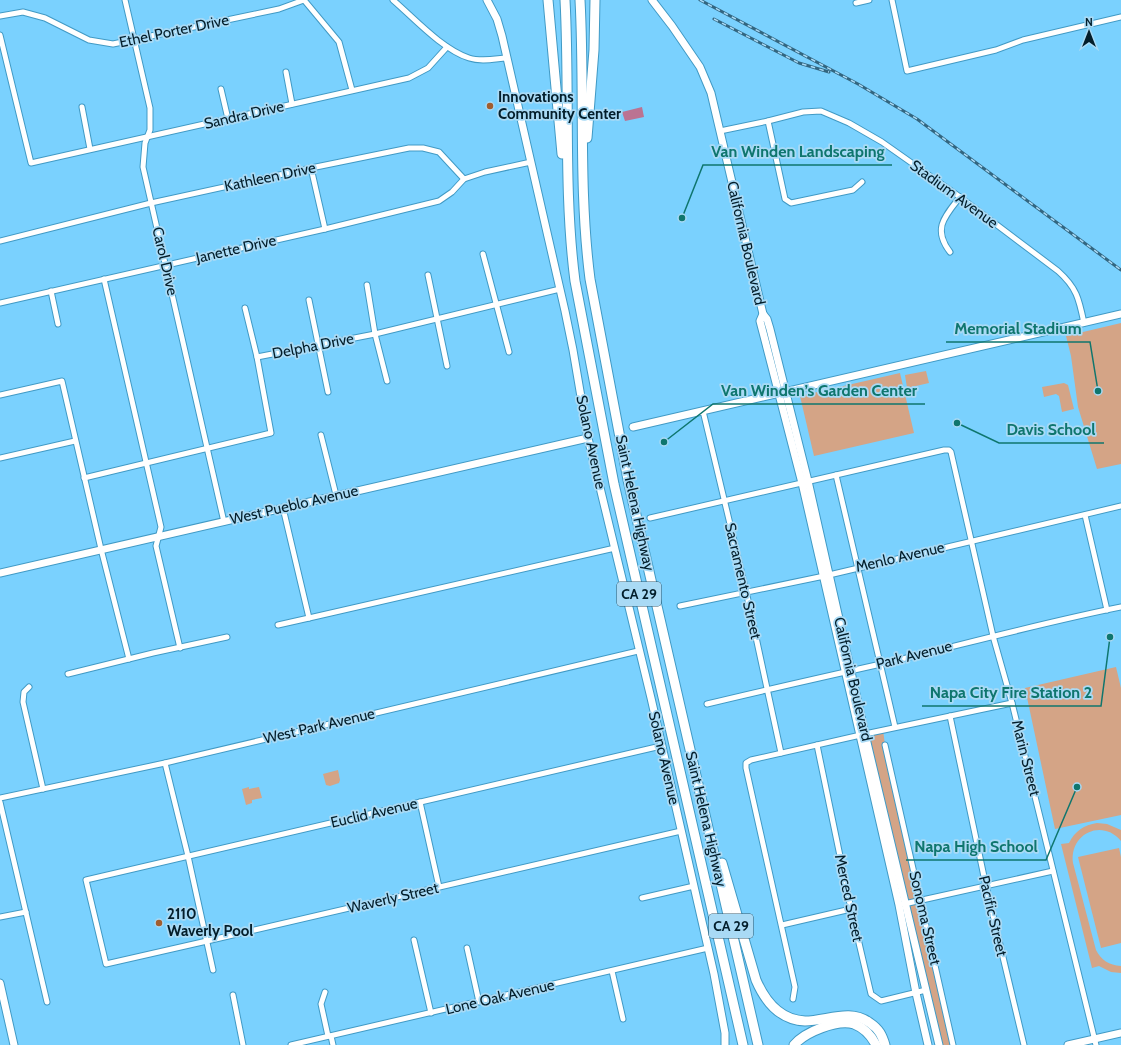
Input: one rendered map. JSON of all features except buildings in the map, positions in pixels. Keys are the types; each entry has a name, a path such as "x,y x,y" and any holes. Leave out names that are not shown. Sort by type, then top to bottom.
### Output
{"highway":[{"path":"548,0 563,171 569,220"},
{"name":"Saint Helena Highway","path":"565,0 569,220 575,281 614,484 743,1045"},
{"name":"Saint Helena Highway","path":"580,0 582,187 586,249 590,279 628,480 758,1045"},
{"path":"582,187 594,50 595,0"},
{"path":"704,808 727,879 756,980 769,1004 779,1012 792,1018 804,1021 840,1016 854,1016 866,1020 877,1028 883,1036 885,1045"},
{"path":"725,966 739,1045"},
{"path":"794,1045 806,1034 819,1028 842,1023 853,1024 864,1029 872,1037 876,1045"}],"street":[{"name":"Carol Drive","path":"125,0 150,108 150,130 145,143 143,167 224,522"},
{"name":"Ethel Porter Drive","path":"0,16 23,12 45,18 89,40 113,44 279,9 304,0 339,42 352,90"},
{"path":"393,0 447,48 470,58 487,60 506,58"},
{"name":"Solano Avenue","path":"487,0 497,19 560,289 573,350 588,438 662,746 708,948 725,1033 725,1045"},
{"name":"California Boulevard","path":"652,0 672,26 700,68 711,93 762,314 767,319 781,392 805,482 902,904 926,990 938,1045"},
{"path":"856,3 869,0"},
{"path":"892,0 907,71 996,50 1023,40 1121,17"},
{"name":"Sandra Drive","path":"0,34 31,163 409,78 428,68 447,48"},
{"path":"286,72 292,104"},
{"path":"221,89 228,118"},
{"path":"82,107 90,149"},
{"name":"Stadium Avenue","path":"720,131 803,112 821,111 848,123 882,142 960,197 1058,271 1068,280 1076,291 1084,323"},
{"path":"768,121 785,199 791,203 853,190 862,182"},
{"name":"Kathleen Drive","path":"0,241 151,203 409,148 423,148 439,152 464,179"},
{"path":"464,179 485,172 531,162"},
{"path":"311,168 325,229"},
{"name":"Janette Drive","path":"0,303 325,229 439,201 452,192 464,179"},
{"path":"950,252 944,244 941,229 944,217 960,197"},
{"path":"483,254 509,352"},
{"path":"428,275 448,366"},
{"path":"104,279 161,527 156,546 180,648"},
{"path":"367,284 376,334 387,381"},
{"name":"Delpha Drive","path":"84,478 271,433 257,357 376,334 560,289"},
{"path":"51,291 58,324"},
{"path":"309,300 328,392"},
{"path":"245,308 257,357"},
{"path":"633,426 1121,314"},
{"path":"0,395 62,381 101,549 129,659"},
{"name":"Sacramento Street","path":"703,410 746,591 781,752"},
{"path":"321,434 336,495"},
{"name":"West Pueblo Avenue","path":"0,573 588,438"},
{"path":"0,458 75,441"},
{"name":"Marin Street","path":"836,475 947,450 951,452 993,636 1012,702 1095,1042"},
{"path":"650,518 836,475 895,727"},
{"name":"Menlo Avenue","path":"680,606 826,575 1121,506"},
{"path":"283,508 309,618"},
{"path":"1085,515 1107,610"},
{"path":"278,625 615,548"},
{"name":"Park Avenue","path":"707,704 1121,607"},
{"path":"68,674 227,638"},
{"name":"West Park Avenue","path":"0,798 165,762 638,651"},
{"path":"29,687 24,692 23,702 43,789"},
{"path":"793,999 795,987 746,763 751,760 781,752 1012,702"},
{"name":"Pacific Street","path":"950,716 986,886 1024,1045"},
{"name":"Merced Street","path":"817,745 851,909 872,994 881,1000 926,990"},
{"name":"Sonoma Street","path":"885,745 953,1045"},
{"name":"Euclid Avenue","path":"106,964 86,880 662,746"},
{"path":"165,762 188,856 213,970"},
{"path":"0,802 46,1002"},
{"path":"420,802 439,887"},
{"name":"Waverly Street","path":"106,964 681,831"},
{"path":"902,904 1053,871"},
{"path":"642,898 694,886"},
{"name":"California Boulevard","path":"902,904 916,993 928,1045"},
{"path":"782,925 851,909"},
{"path":"0,917 26,912"},
{"path":"414,940 431,1013"},
{"path":"466,948 479,1002"},
{"name":"Lone Oak Avenue","path":"291,1045 708,948"},
{"path":"612,971 623,1019"},
{"path":"0,983 14,1045"},
{"path":"325,992 321,1004 329,1036 333,1045"},
{"path":"233,995 243,1045"},
{"path":"1068,1045 1095,1042 1121,1033"}],"shaded area":[{"path":"642,107 644,117 625,121 622,112"},
{"path":"1121,323 1121,464 1097,469 1078,407 1071,356 1066,336"},
{"path":"926,371 929,383 907,388 905,375"},
{"path":"900,373 914,433 814,456 800,396"},
{"path":"1064,383 1068,385 1074,409 1062,412 1059,396 1056,394 1044,397 1042,387"},
{"path":"1116,667 1121,688 1121,815 1055,829 1025,688"},
{"path":"883,730 885,745 953,1045 939,1045 865,734"},
{"path":"338,770 340,780 339,783 330,786 326,785 323,774"},
{"path":"249,787 249,789 259,787 262,798 252,800 252,803 246,805 242,789"},
{"path":"1097,823 1107,824 1121,830 1121,841 1113,834 1105,831 1096,830 1088,832 1081,837 1076,844 1073,853 1073,863 1096,950 1100,957 1106,961 1121,966 1121,973 1111,972 1099,966 1092,968 1061,844 1069,843 1080,829"},
{"path":"1119,848 1121,857 1121,943 1101,948 1078,857"}],"railway":[{"path":"700,0 858,84 917,119 1121,270"},
{"path":"714,19 799,63 829,72"}],"place":[{"name":"Innovations Community Center","path":"490,106"},
{"name":"Van Winden Landscaping","path":"682,218"},
{"name":"Memorial Stadium","path":"1098,391"},
{"name":"Davis School","path":"957,423"},
{"name":"Van Winden’s Garden Center","path":"664,442"},
{"name":"Napa City Fire Station 2","path":"1110,637"},
{"name":"Napa High School","path":"1077,787"},
{"name":"2110 Waverly Pool","path":"159,923"}]}
